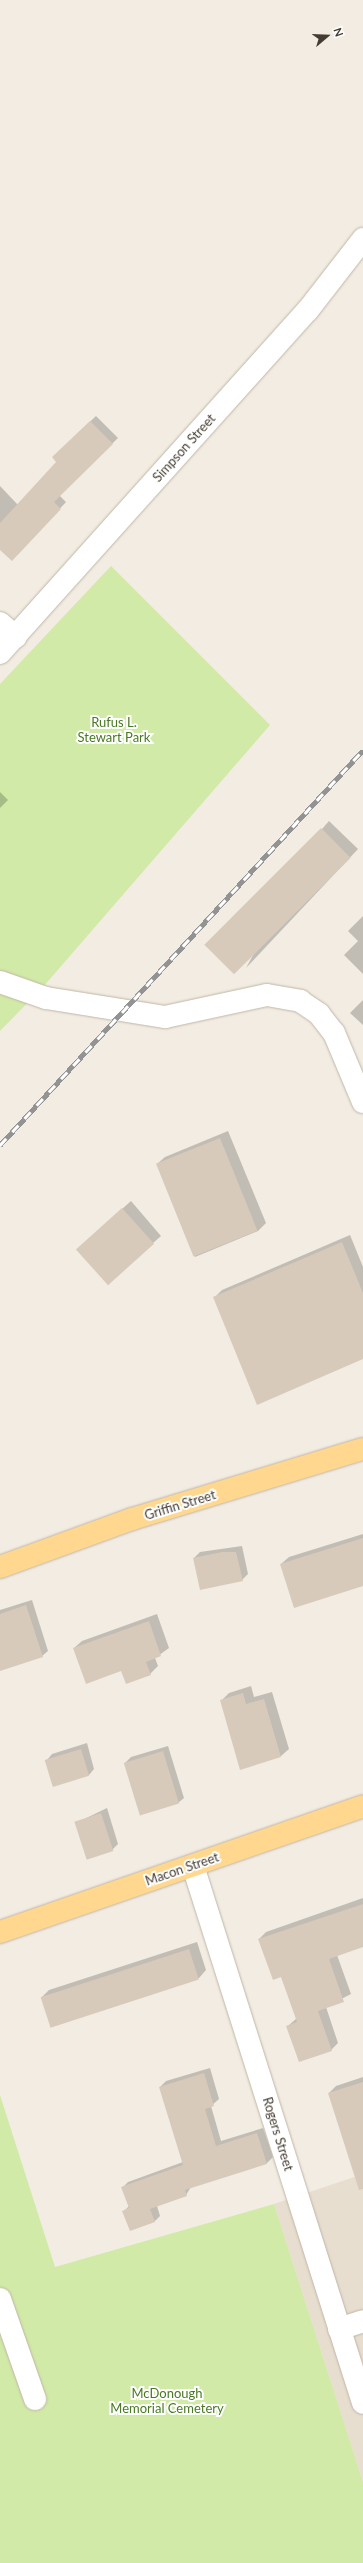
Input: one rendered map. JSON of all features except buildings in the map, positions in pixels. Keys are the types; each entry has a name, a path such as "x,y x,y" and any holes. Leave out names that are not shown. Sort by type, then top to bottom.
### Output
{"main road":[{"name":"Griffin Street","path":"0,1567 132,1519 363,1449"},
{"name":"Macon Street","path":"0,1932 363,1806"}],"street":[{"name":"Simpson Street","path":"0,653 8,630 308,310 363,239"},
{"path":"0,982 46,998 165,1017 267,995 295,999 319,1014 334,1034 363,1102"},
{"name":"Rogers Street","path":"192,1866 363,2403"},
{"path":"0,2299 35,2400"},
{"path":"339,2329 363,2322"}],"shaded area":[{"path":"363,2174 363,2482 274,2204"}],"green space":[{"name":"Rufus L. Stewart Park","path":"111,566 270,725 43,987 0,1031 0,684"},
{"name":"McDonough Memorial Cemetery","path":"0,2095 55,2267 274,2204 363,2482 363,2563 0,2563"}],"railway":[{"path":"0,1145 363,750"}]}
